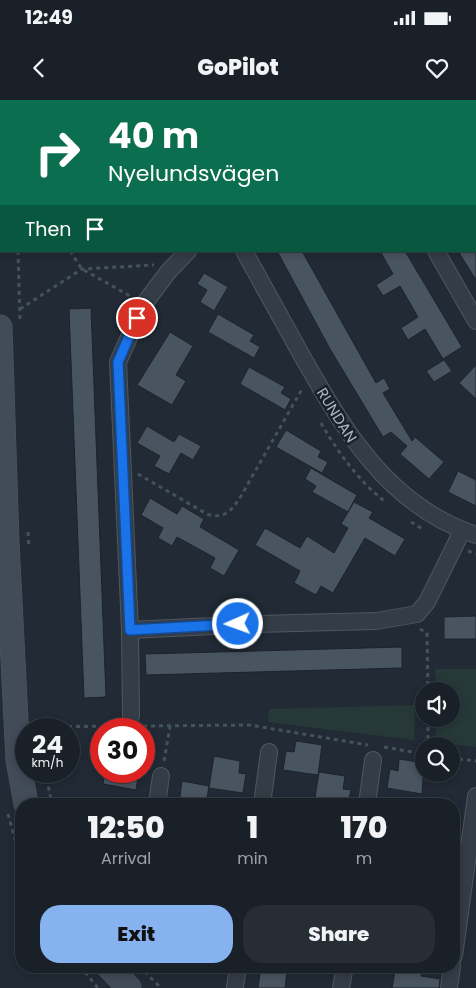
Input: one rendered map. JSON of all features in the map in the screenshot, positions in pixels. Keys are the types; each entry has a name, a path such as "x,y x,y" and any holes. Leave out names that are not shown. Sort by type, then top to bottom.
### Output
{"street":[{"path":"131,718 130,630 118,362 144,304 168,272 187,252"},
{"name":"RUNDAN","path":"245,252 333,411 357,447 389,482 425,510 469,533"},
{"path":"437,252 476,322"},
{"path":"0,327 7,542 16,718"},
{"path":"130,630 376,621 417,614 427,602 469,533"},
{"path":"263,798 270,752"},
{"path":"368,798 373,760"},
{"path":"158,798 161,776"},
{"path":"16,798 17,783"},
{"path":"460,912 476,796"},
{"path":"115,973 129,988"},
{"path":"235,988 237,973"},
{"path":"342,988 343,973"},
{"path":"449,988 451,973"}],"path":[{"path":"71,252 82,269 144,304"},
{"path":"20,310 82,269 159,265 168,272"},
{"path":"123,465 207,514 224,516 232,510 241,496 302,389"},
{"path":"402,618 427,633 428,682"},
{"path":"155,725 170,727 250,725 272,727 415,752"},
{"path":"161,776 170,727"},
{"path":"460,759 476,761"},
{"path":"48,783 51,798"},
{"path":"86,973 98,988"},
{"path":"146,973 161,988"}],"shaded area":[{"path":"435,669 476,669 476,747 460,745 460,737 436,737 436,727 460,727 460,682 436,682"},
{"path":"415,705 414,740 268,722 269,709"}],"building":[{"path":"278,252 303,252 376,383 384,378 390,389 383,393 412,441 415,437 444,462 429,479 400,454 407,446 391,432 383,437 330,349"},
{"path":"381,252 406,252 462,347 443,359 425,329 408,340 401,328 418,317 400,286 383,296 376,285 393,274"},
{"path":"459,252 476,252 476,280"},
{"path":"204,273 228,287 214,311 200,302 207,290 197,284"},
{"path":"91,308 106,697 84,698 69,309"},
{"path":"218,314 254,335 250,341 260,347 254,358 208,332"},
{"path":"170,332 193,346 176,375 186,381 172,405 137,385"},
{"path":"444,360 452,371 434,382 426,371"},
{"path":"476,365 476,399 459,383"},
{"path":"249,367 285,387 281,393 291,399 285,410 240,384"},
{"path":"147,426 174,442 179,434 201,446 193,460 181,453 169,474 154,466 160,456 137,443"},
{"path":"286,430 321,451 318,457 328,462 322,473 276,447"},
{"path":"311,468 357,495 348,512 312,492 316,486 305,479"},
{"path":"458,471 476,480 476,506 448,492"},
{"path":"150,498 177,514 182,506 204,519 200,527 239,550 224,576 210,568 215,558 177,537 172,546 158,538 163,528 141,515"},
{"path":"354,502 373,512 369,518 405,539 395,556 365,538 333,593 321,586 316,595 294,583 300,571 255,545 265,528 300,548 307,536 334,553 348,528 341,524"},
{"path":"476,616 476,639 444,639 444,617"},
{"path":"402,647 402,668 146,675 145,654"},
{"path":"296,741 322,745 318,775 283,770 286,751 294,752"},
{"path":"214,756 240,761 239,773 246,774 243,793 209,788"},
{"path":"399,759 415,762 415,782 423,782 422,794 387,788 390,769 398,771"},
{"path":"319,772 345,776 343,789 351,790 349,798 315,798"},
{"path":"182,781 209,786 207,798 180,798"},
{"path":"103,783 137,783 136,790"},
{"path":"260,973 287,973 285,988 258,988"},
{"path":"395,973 422,973 421,976 440,979 439,988 392,988"}],"route":[{"path":"137,318 118,362 130,630 238,624"}]}
